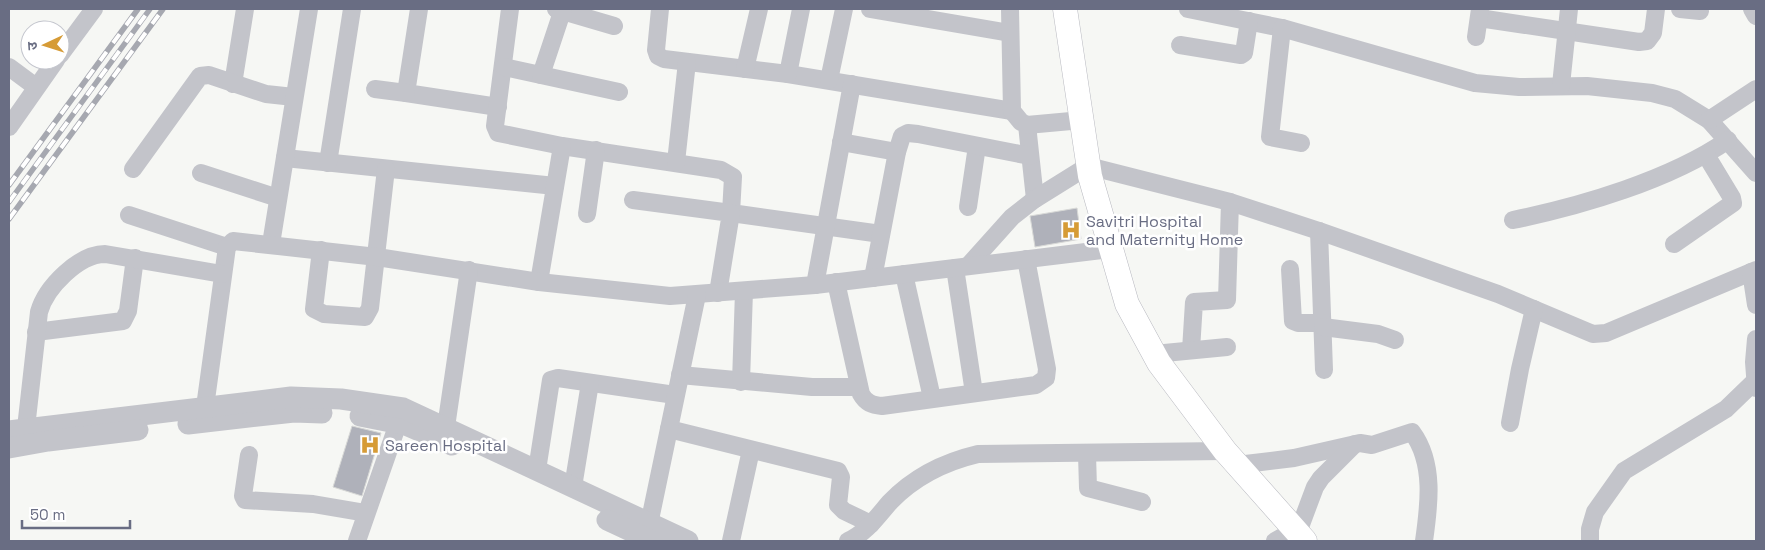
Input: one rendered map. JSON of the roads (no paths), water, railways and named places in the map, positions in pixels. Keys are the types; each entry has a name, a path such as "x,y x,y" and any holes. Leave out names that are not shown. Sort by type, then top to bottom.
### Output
{"main road":[{"path":"1065,9 1088,166 1110,250 1127,304 1154,354 1291,538"}],"street":[{"path":"70,41 94,9"},
{"path":"233,84 245,9"},
{"path":"271,244 309,9"},
{"path":"328,163 352,9"},
{"path":"406,93 419,9"},
{"path":"510,9 496,126 498,133 562,146 721,170 733,177 731,213 718,293"},
{"path":"541,75 560,9 614,26"},
{"path":"660,9 656,50 658,56 664,59 829,80 1012,111"},
{"path":"745,68 759,9"},
{"path":"788,74 801,9"},
{"path":"829,80 844,9"},
{"path":"870,9 1010,33"},
{"path":"1010,9 1012,111 1021,122 1027,125 1082,120"},
{"path":"1188,9 1282,28 1341,43 1441,75 1476,83 1512,87 1561,85 1652,93 1675,100 1709,120 1756,173"},
{"path":"1561,85 1565,31 1569,9"},
{"path":"1476,37 1479,13 1565,31 1639,42 1646,41 1653,33 1656,9"},
{"path":"1680,9 1700,11"},
{"path":"1752,9 1756,16"},
{"path":"1180,45 1241,55 1245,49 1250,21"},
{"path":"1282,28 1270,137 1301,143"},
{"path":"676,162 687,62"},
{"path":"9,67 36,87"},
{"path":"504,67 619,92"},
{"path":"9,127 49,70"},
{"path":"133,169 200,76 208,75 273,96 294,97"},
{"path":"815,285 852,84"},
{"path":"375,89 498,107"},
{"path":"1709,120 1756,89"},
{"path":"1027,125 1035,199"},
{"path":"873,278 897,152 902,136 908,133 1030,156"},
{"path":"1513,220 1595,199 1706,155 1728,140"},
{"path":"842,142 897,152"},
{"path":"539,282 562,146"},
{"path":"968,207 977,146"},
{"path":"587,214 596,150"},
{"path":"1674,244 1733,203 1732,198 1706,155"},
{"path":"285,158 555,186"},
{"path":"962,267 994,235 1035,199 1088,166 1230,202 1319,231 1463,281 1586,332 1606,333 1754,271 1756,305"},
{"path":"320,250 313,304 318,313 360,318 369,314 386,169"},
{"path":"201,173 278,198"},
{"path":"633,200 881,234"},
{"path":"1191,350 1194,302 1227,300 1230,202"},
{"path":"129,215 226,247"},
{"path":"1319,231 1324,370"},
{"path":"205,407 226,247 233,241 377,257 539,282 640,294 697,295 815,285 1110,250"},
{"path":"222,274 135,258 96,254 78,262 47,292 42,300 17,429 291,397 340,399 400,415 536,470 573,487 649,534"},
{"path":"36,332 123,320 128,311 135,258"},
{"path":"836,282 859,387 865,401 874,406 1036,385 1046,378 1047,369 1026,260"},
{"path":"962,267 974,393"},
{"path":"1290,269 1294,321 1298,324 1323,325 1378,334 1395,340"},
{"path":"444,434 469,270"},
{"path":"904,274 932,398"},
{"path":"741,382 744,291"},
{"path":"649,534 675,395 697,295"},
{"path":"1510,423 1520,368 1534,309"},
{"path":"1590,541 1590,529 1595,512 1624,471 1719,414 1756,384 1756,339"},
{"path":"1154,354 1227,346"},
{"path":"680,375 812,387 859,387"},
{"path":"536,470 551,380 558,378 675,395"},
{"path":"573,487 590,383"},
{"path":"9,448 48,441 294,412 400,415"},
{"path":"357,541 400,415"},
{"path":"669,430 838,471 841,477 838,505 860,536 910,483 952,460 978,454 1294,458 1355,444 1372,445 1409,432 1413,433 1428,472 1429,491 1424,541"},
{"path":"444,434 649,534 688,541"},
{"path":"1291,538 1304,521 1315,487 1321,478 1355,444"},
{"path":"732,541 751,450"},
{"path":"1087,454 1088,488 1142,502"},
{"path":"249,455 243,496 245,500 313,504 366,513"}],"railway":[{"path":"9,185 138,9"},
{"path":"9,202 150,9"},
{"path":"9,219 163,9"}],"place":[{"name":"Savitri Hospital and Maternity Home","path":"1071,230"},
{"name":"Sareen Hospital","path":"370,445"}]}
